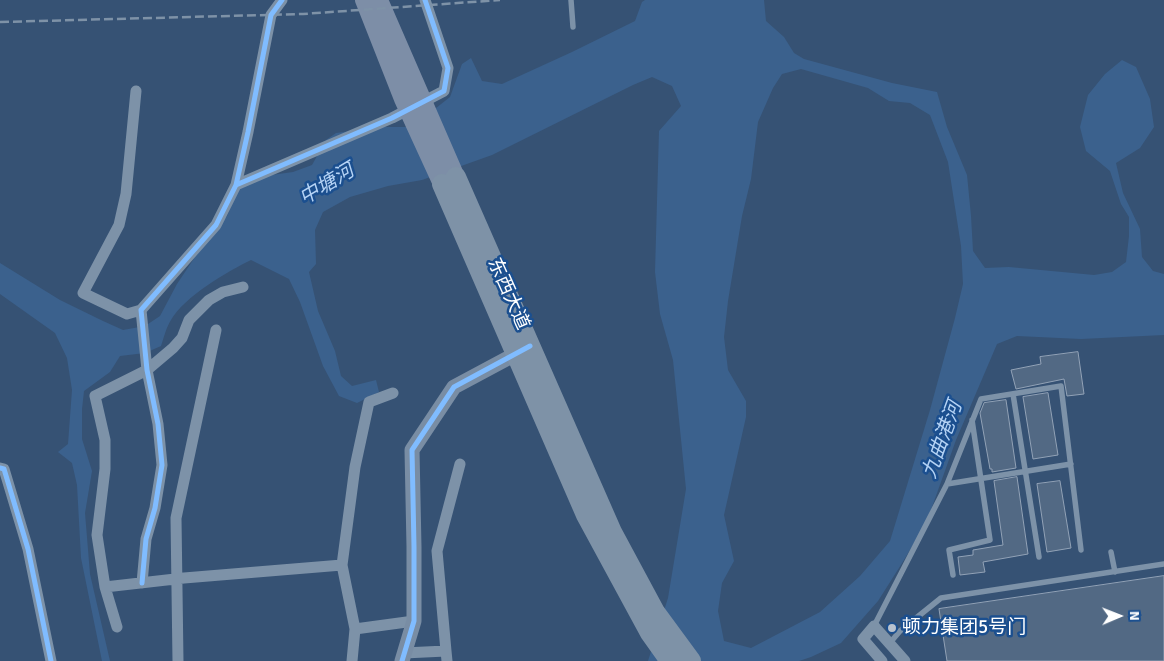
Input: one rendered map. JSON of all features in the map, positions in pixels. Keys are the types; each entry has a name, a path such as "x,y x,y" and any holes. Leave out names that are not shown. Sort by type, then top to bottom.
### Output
{"highway":[{"name":"东西大道","path":"449,180 523,350 612,532 655,612 691,661"},
{"name":"东西大道","path":"523,350 586,515 650,634 670,661"}],"main road":[{"name":"东西大道","path":"364,0 411,96 449,180"},
{"name":"东西大道","path":"379,0 411,96"}],"street":[{"path":"142,583 146,540 155,508 162,465 158,424 147,370 142,314 216,225 236,185 271,15 282,0"},
{"path":"236,185 392,118 444,91 448,68 425,0"},
{"path":"136,91 126,194 119,226 82,293 127,314 142,314"},
{"path":"117,627 105,587 98,534 105,469 104,440 95,396 147,370 182,338 188,320 209,300 223,292 243,287"},
{"path":"178,661 176,518 216,330"},
{"path":"460,464 436,551 447,656 403,657 414,621 412,450 454,387 523,350"},
{"path":"352,661 355,629 342,564 355,467 369,402 394,392"},
{"path":"0,468 4,469 28,549 51,661"},
{"path":"105,587 342,564"},
{"path":"355,629 414,621"},
{"path":"882,661 864,639 874,626 905,661"}],"lane":[{"path":"571,0 573,27"},
{"path":"874,626 926,521 947,484 981,399 1061,386 1081,550"},
{"path":"1013,394 1039,557"},
{"path":"953,575 949,550 990,540 972,418"},
{"path":"947,484 1071,464"},
{"path":"1111,552 1115,572"},
{"path":"889,644 900,631 941,598 1164,564"}],"water":[{"path":"645,0 764,0 766,21 784,37 794,53 804,59 892,83 937,92 947,127 967,175 973,251 985,268 1009,267 1094,275 1112,272 1126,262 1129,217 1121,204 1110,171 1086,151 1080,127 1088,95 1105,74 1122,60 1136,67 1150,99 1154,127 1140,148 1116,163 1123,193 1140,229 1142,257 1153,271 1164,274 1164,335 1081,339 1017,336 997,344 956,440 927,521 878,601 841,643 799,661 648,661 668,598 686,489 673,360 660,314 655,272 659,131 681,106 672,86 652,77 492,155 422,180 388,186 350,197 323,212 315,230 316,264 309,272 318,311 335,351 341,376 352,386 376,380 379,392 357,403 339,396 323,366 300,302 289,279 251,260 219,278 186,302 169,323 161,346 145,353 120,356 110,372 84,391 82,439 92,471 85,513 90,574 110,661 102,661 81,558 77,485 72,463 58,452 68,444 72,390 67,358 55,333 0,294 0,263 60,300 123,330 145,326 160,316 177,284 195,257 227,216 240,185 257,177 293,172 312,165 326,140 336,133 381,127 412,127 450,97 462,64 471,58 482,81 502,84 635,21 642,2","holes":["801,69 868,88 889,101 910,103 930,115 948,162 961,246 963,284 930,410 890,541 860,576 820,612 751,648 724,641 718,611 722,583 734,561 724,515 746,417 746,401 728,370 724,337 742,216 751,179 758,122 773,88 782,74"]}],"building":[{"path":"1078,352 1084,394 1067,396 1064,379 1016,389 1011,370 1041,364 1040,357"},
{"path":"1048,393 1058,455 1033,459 1023,397"},
{"path":"1006,400 1016,468 992,472 980,413 984,403"},
{"path":"1017,477 1028,554 983,562 985,572 960,575 958,557 973,555 973,550 1003,545 994,481"},
{"path":"1060,481 1071,548 1047,552 1037,484"},
{"path":"1164,576 1164,661 947,661 939,609"}],"railway":[{"path":"0,22 303,14 500,0"}],"cycle path":[{"path":"142,583 146,539 155,508 162,465 158,424 147,370 141,310 216,225 236,185 271,15 282,0"},
{"path":"236,185 392,118 444,91 448,68 425,0"},
{"path":"402,661 414,621 412,450 454,387 530,346"},
{"path":"0,468 4,469 28,549 51,661"}],"place":[{"name":"顿力集团5号门","path":"892,628"}],"water label":[{"name":"中塘河","path":"327,185"},
{"name":"九曲港河","path":"943,440"}]}
